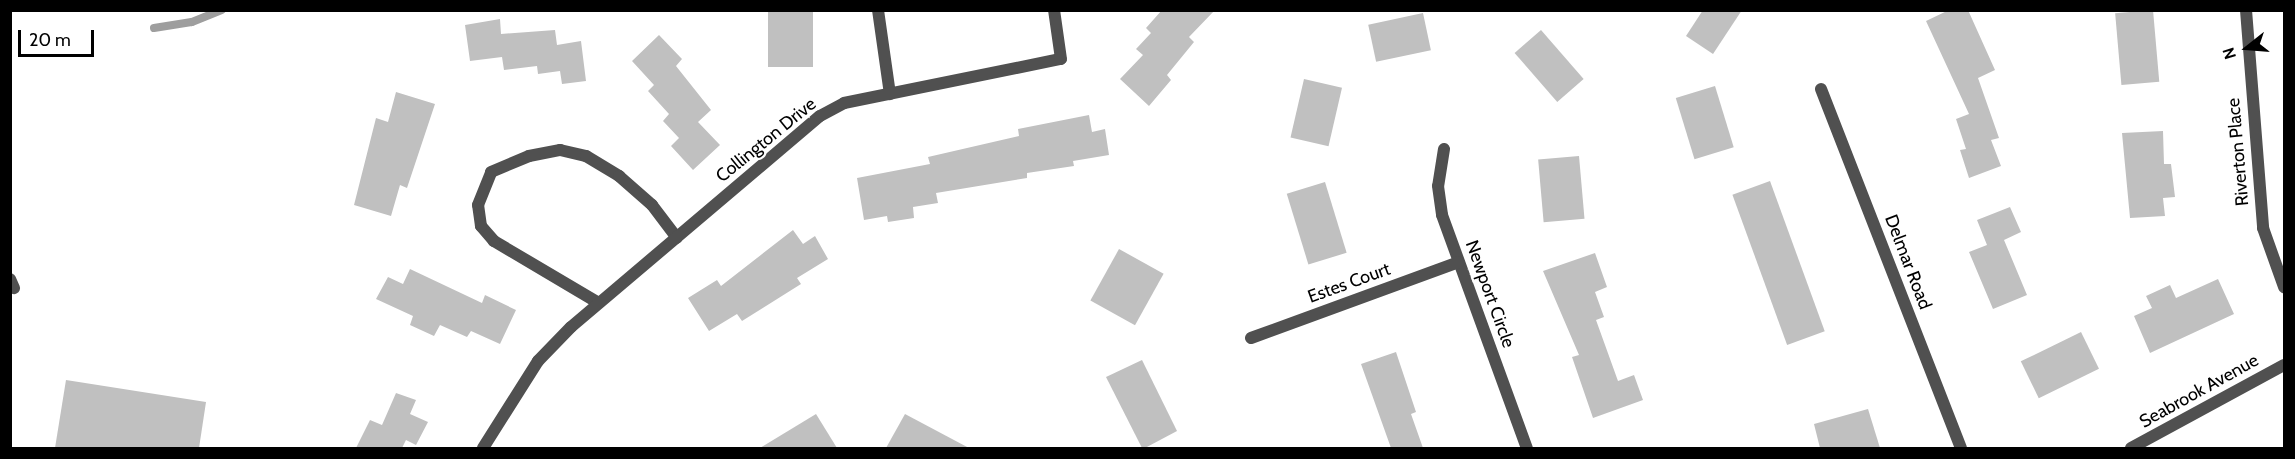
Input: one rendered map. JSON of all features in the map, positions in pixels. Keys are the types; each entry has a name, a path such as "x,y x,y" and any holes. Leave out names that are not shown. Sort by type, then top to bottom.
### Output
{"street":[{"path":"878,10 890,94"},
{"name":"Collington Drive","path":"483,448 538,361 597,302 677,238 820,116 844,103 1061,59 1054,10"},
{"name":"Riverton Place","path":"2246,10 2263,228 2284,287"},
{"name":"Delmar Road","path":"1821,89 1961,448"},
{"name":"Newport Circle","path":"1444,149 1438,186 1442,215 1527,448"},
{"path":"597,302 494,241 481,226 478,205 491,172 529,156 560,150 586,156 619,176 652,205 677,238"},
{"name":"Estes Court","path":"1251,338 1460,262"},
{"name":"Seabrook Avenue","path":"2131,448 2284,365"}],"building":[{"path":"768,10 813,10 813,67 768,67"},
{"path":"1162,10 1215,10 1189,37 1194,42 1167,75 1171,80 1149,106 1120,79 1143,55 1136,49 1151,33 1146,28"},
{"path":"1703,10 1742,10 1713,54 1686,36"},
{"path":"1949,10 1968,10 1995,70 1978,78 1999,138 1991,140 2001,166 1969,178 1960,150 1966,149 1956,119 1969,114 1926,21"},
{"path":"2153,10 2159,82 2121,85 2115,13"},
{"path":"1423,13 1431,50 1376,62 1368,25"},
{"path":"500,19 501,34 555,30 557,45 581,41 586,81 562,84 560,71 538,74 537,66 504,70 502,57 470,61 465,25"},
{"path":"1541,30 1584,79 1557,102 1515,53"},
{"path":"659,35 682,59 676,66 711,110 698,122 720,145 693,170 671,146 679,138 663,121 669,114 648,91 654,85 632,61"},
{"path":"1304,79 1342,88 1329,146 1291,137"},
{"path":"1715,86 1734,147 1695,159 1676,98"},
{"path":"396,92 435,104 407,188 400,185 391,216 354,205 376,118 388,122"},
{"path":"1089,115 1092,132 1105,129 1109,155 1073,161 1074,166 1027,173 1027,178 936,193 938,203 913,207 914,218 888,222 887,216 864,220 857,178 930,164 928,157 1019,136 1018,129"},
{"path":"2163,131 2164,164 2171,164 2175,197 2163,198 2165,216 2130,218 2122,133"},
{"path":"1579,156 1584,219 1544,222 1538,160"},
{"path":"1770,181 1825,331 1787,345 1732,195"},
{"path":"1325,182 1347,253 1308,264 1287,194"},
{"path":"2010,207 2021,232 2004,240 2027,295 1993,309 1969,252 1987,245 1977,220"},
{"path":"793,230 803,244 815,236 828,259 797,278 801,284 742,321 737,314 709,331 688,298 717,280 721,286"},
{"path":"1119,249 1164,274 1135,325 1090,301"},
{"path":"1595,253 1607,287 1595,292 1604,317 1596,320 1618,381 1634,375 1643,400 1593,418 1572,357 1579,355 1543,271"},
{"path":"410,269 482,303 485,295 516,310 500,344 471,331 467,337 440,325 434,336 410,325 413,316 376,299 388,277 403,284"},
{"path":"2218,279 2234,314 2150,353 2134,316 2152,308 2146,296 2170,285 2176,298"},
{"path":"2081,332 2099,369 2039,398 2021,361"},
{"path":"1396,352 1416,412 1411,414 1423,448 1391,448 1361,364"},
{"path":"1142,360 1177,431 1145,448 1142,448 1106,377"},
{"path":"66,380 206,402 199,448 55,448"},
{"path":"396,393 416,400 410,414 428,422 416,445 406,440 402,448 356,448 370,420 382,425"},
{"path":"1868,409 1880,448 1820,448 1814,424"},
{"path":"816,414 837,448 760,448"},
{"path":"905,414 969,448 886,448"}],"waterway":[{"path":"154,28 192,22 222,10"}]}
